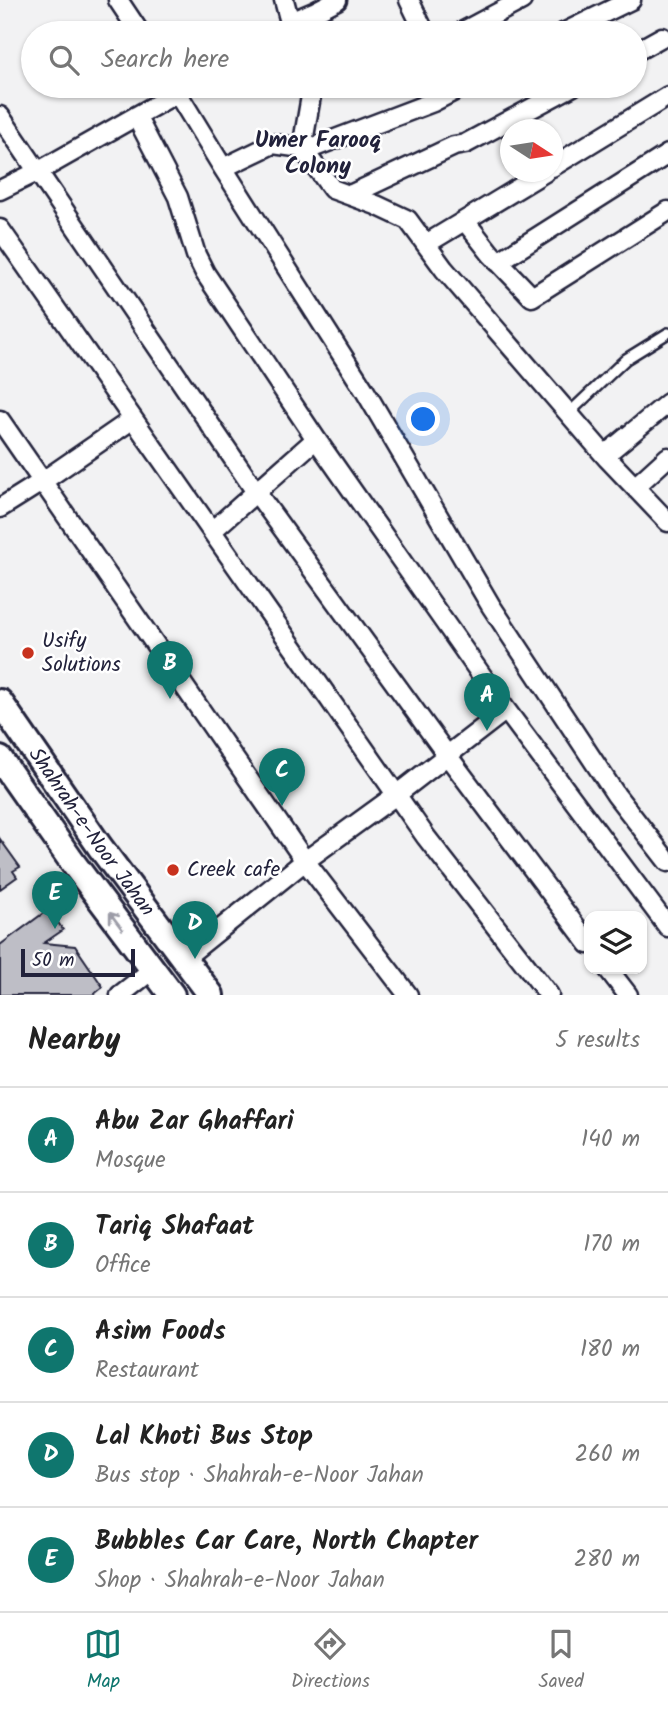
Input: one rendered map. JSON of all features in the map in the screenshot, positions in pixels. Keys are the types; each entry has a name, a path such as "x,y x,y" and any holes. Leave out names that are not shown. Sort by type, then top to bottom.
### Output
{"main road":[{"name":"Shahrah-e-Noor Jahan","path":"0,702 100,846 211,995"},
{"name":"Shahrah-e-Noor Jahan","path":"0,759 73,863 172,995"},
{"path":"73,863 100,846"}],"street":[{"path":"118,0 132,21"},
{"path":"284,0 290,21"},
{"path":"301,21 337,0"},
{"path":"419,21 411,5 430,0"},
{"path":"483,21 522,0"},
{"path":"588,21 631,0"},
{"path":"647,45 662,37"},
{"path":"563,160 668,96"},
{"path":"0,190 136,116 162,98"},
{"path":"180,98 365,391 491,606 616,795 668,862"},
{"path":"311,98 303,150 332,189 408,220 444,269 605,455 666,515"},
{"path":"223,168 272,144 303,150 439,98"},
{"path":"350,195 454,146 465,144 551,98"},
{"path":"0,116 256,492 447,755 584,937"},
{"path":"136,116 178,197 195,255 205,273 316,439 506,710 668,927"},
{"path":"498,262 668,154"},
{"path":"425,244 529,182"},
{"path":"465,221 498,262 532,297 668,211"},
{"path":"0,229 426,837 549,995"},
{"path":"605,455 668,403"},
{"path":"0,508 133,419"},
{"path":"0,420 305,861 408,995"},
{"path":"212,531 316,439"},
{"path":"635,487 668,457"},
{"path":"183,959 305,861 506,710"},
{"path":"120,995 152,970"},
{"path":"612,974 628,995"}],"lane":[{"path":"569,413 626,359 668,333"}],"building":[{"path":"0,839 20,867 13,871 17,877 0,889"},
{"path":"49,909 63,930 44,943 75,946 103,987 93,995 0,995 0,945"}],"place":[{"name":"Usify Solutions","path":"28,653"},
{"name":"Tariq Shafaat","path":"170,699"},
{"name":"Abu Zar Ghaffari","path":"487,731"},
{"name":"Asim Foods","path":"282,806"},
{"name":"Creek cafe","path":"173,870"},
{"name":"Bubbles Car Care, North Chapter","path":"55,929"},
{"name":"Lal Khoti Bus Stop","path":"195,959"}],"district":[{"name":"Umer Farooq Colony","path":"318,154"}]}
